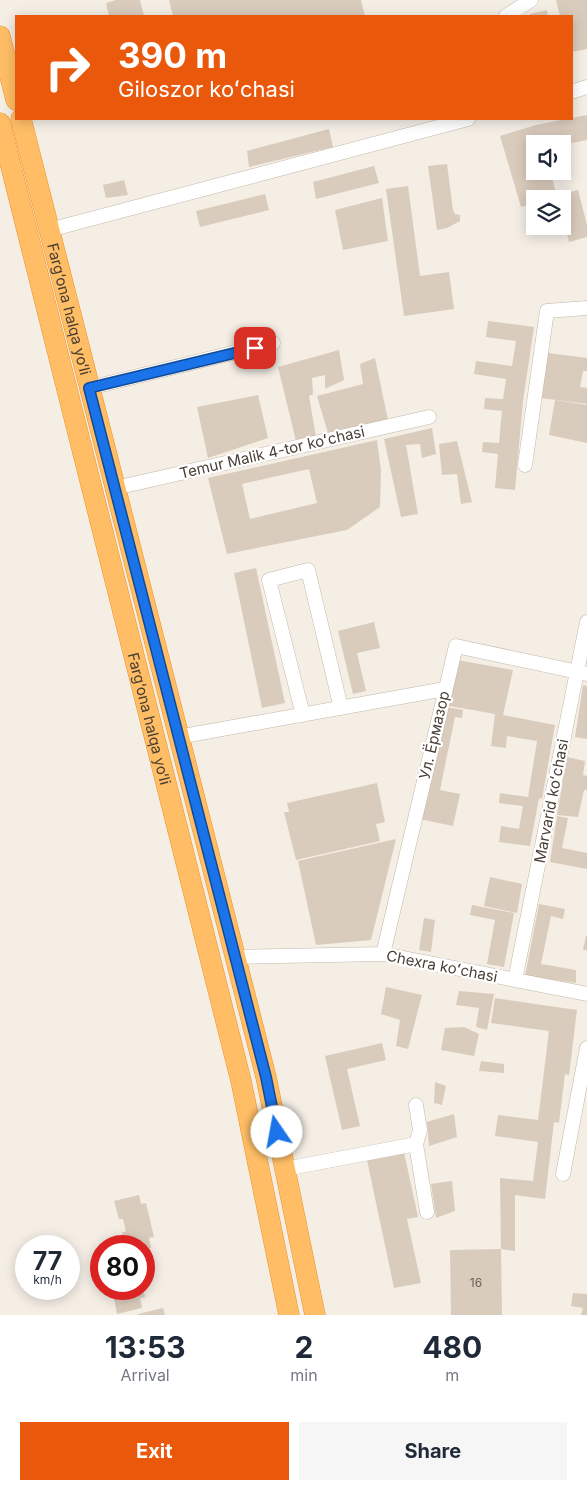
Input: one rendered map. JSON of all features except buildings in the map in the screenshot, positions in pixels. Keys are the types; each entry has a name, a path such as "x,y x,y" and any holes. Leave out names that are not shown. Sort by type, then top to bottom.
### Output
{"highway":[{"path":"0,36 15,96"},
{"name":"Farg‘ona halqa yo‘li","path":"21,120 266,1077 315,1315"},
{"name":"Farg‘ona halqa yo‘li","path":"0,123 242,1081 289,1315"},
{"path":"54,337 74,330"}],"street":[{"path":"508,15 531,0"},
{"path":"573,91 587,87"},
{"path":"49,230 449,121"},
{"path":"525,465 547,311 587,308"},
{"path":"89,388 273,343"},
{"name":"Temur Malik 4-tor koʻchasi","path":"114,488 429,417"},
{"path":"302,716 269,580 308,570 341,708"},
{"name":"Marvarid koʻchasi","path":"515,980 582,673 587,622"},
{"name":"Ул. Ёрмазор","path":"383,954 456,646 582,673"},
{"path":"178,737 445,690"},
{"name":"Chexra koʻchasi","path":"235,957 383,954 587,994"},
{"path":"563,1174 587,1048"},
{"path":"416,1105 420,1130 416,1144 427,1212"},
{"path":"285,1169 416,1144"}],"route":[{"path":"255,348 89,388 266,1077 277,1132"}]}
